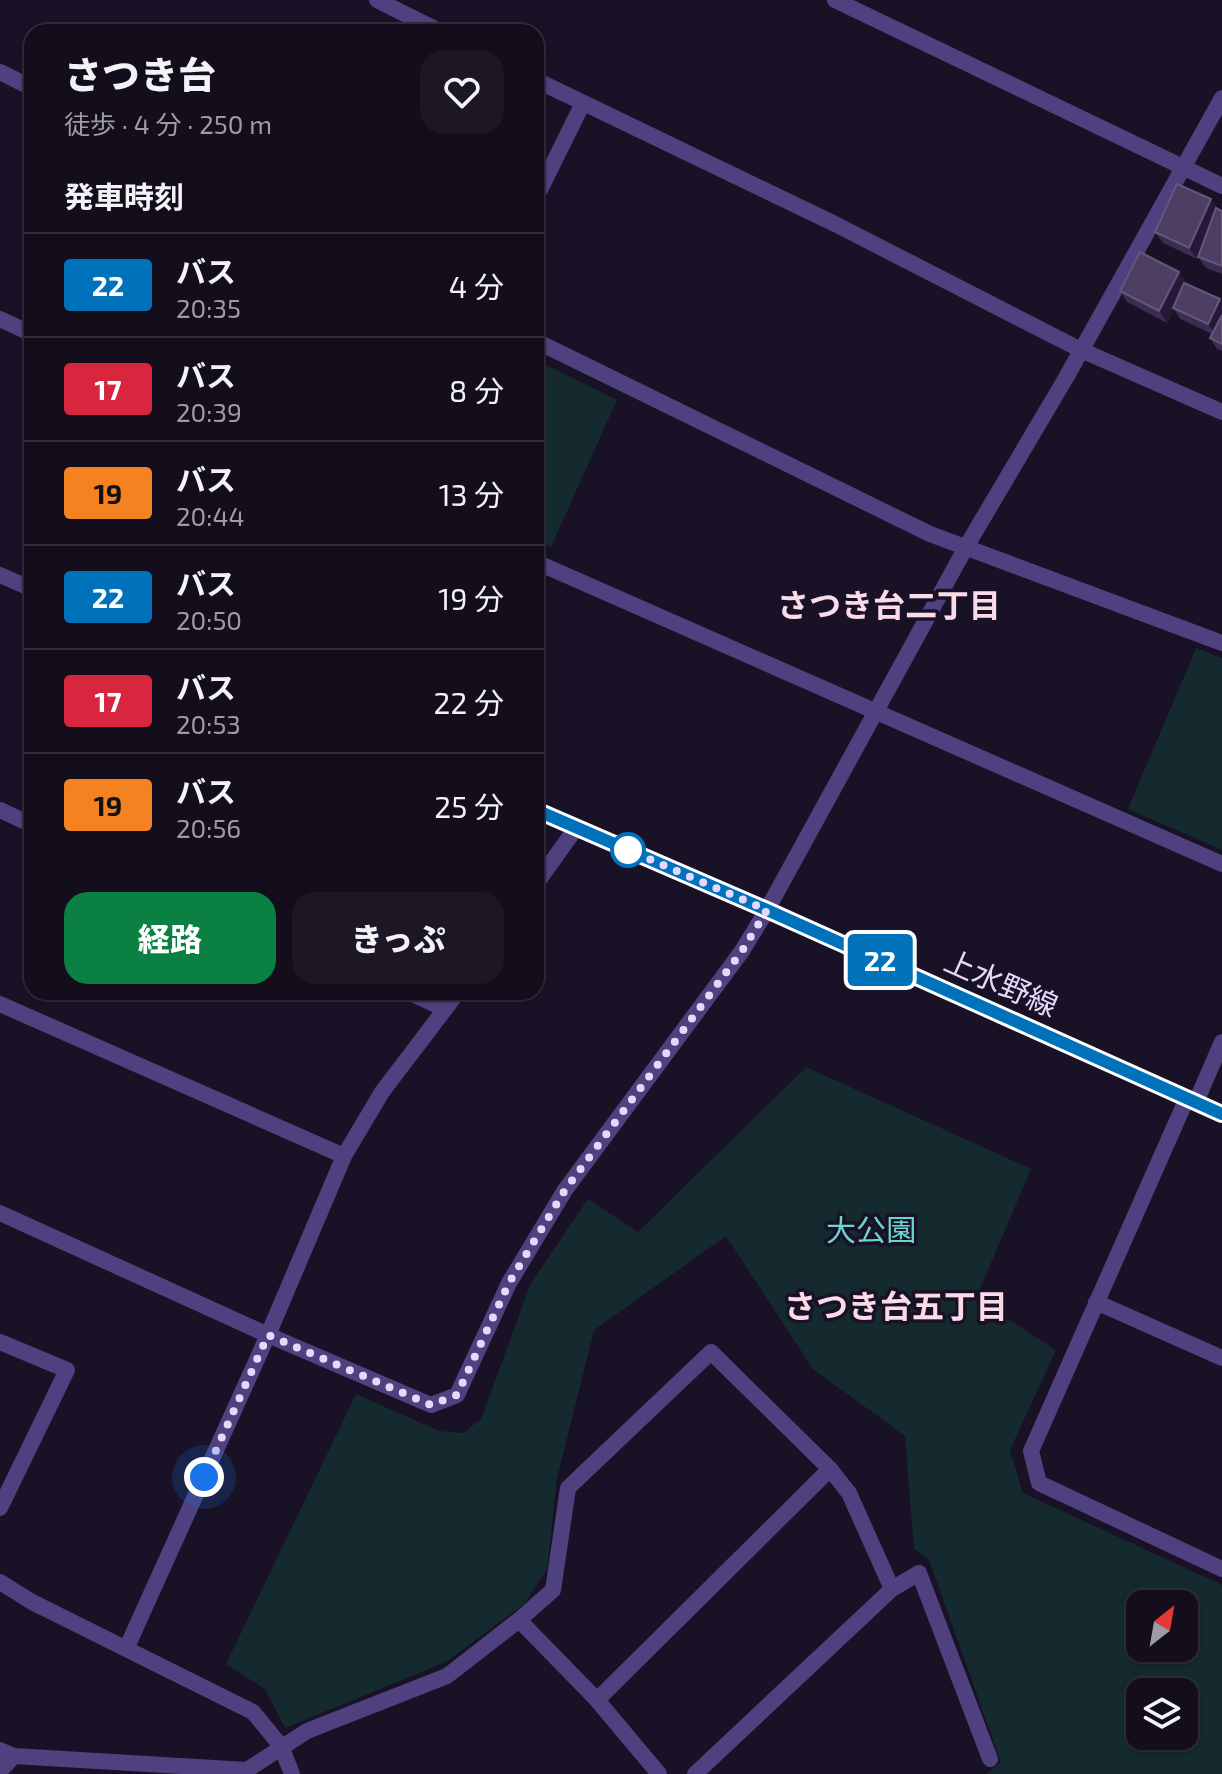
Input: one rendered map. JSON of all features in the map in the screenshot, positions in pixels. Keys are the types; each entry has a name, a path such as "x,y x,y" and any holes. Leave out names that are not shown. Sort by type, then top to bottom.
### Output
{"street":[{"path":"377,0 425,24"},
{"path":"835,0 1222,186"},
{"path":"0,72 24,84"},
{"path":"544,84 835,224 1081,350 1222,412"},
{"path":"0,1213 431,1405 457,1395 509,1283 565,1190 742,951 767,910 966,547 1222,98"},
{"path":"544,182 583,103"},
{"path":"0,319 24,330"},
{"path":"544,345 930,534 1222,643"},
{"path":"544,566 1222,864"},
{"path":"0,575 24,586"},
{"path":"0,810 24,821"},
{"name":"上水野線","path":"544,814 1222,1114"},
{"path":"544,873 576,828"},
{"path":"425,1000 445,1009"},
{"path":"127,1647 268,1335 344,1156 382,1092 452,1000"},
{"path":"0,1004 344,1156"},
{"path":"1222,1042 1096,1302 1031,1451 1039,1483 1222,1569"},
{"path":"1096,1302 1222,1358"},
{"path":"0,1342 67,1370 0,1508"},
{"path":"7,1753 247,1770 307,1731 447,1676 553,1590 568,1488 711,1352 830,1469 849,1493 892,1589"},
{"path":"597,1700 830,1469"},
{"path":"695,1774 892,1589 919,1573 990,1759"},
{"path":"0,1582 32,1602 253,1712 281,1746 292,1774"},
{"path":"519,1620 597,1700 659,1774"},
{"path":"0,1771 7,1753"},
{"path":"7,1753 25,1774"}],"green space":[{"path":"544,364 617,400 551,547 544,544"},
{"path":"1196,648 1222,658 1222,850 1128,809"},
{"name":"大公園","path":"806,1067 1031,1169 976,1298 1056,1350 1010,1450 1023,1493 1222,1585 1222,1774 986,1774 1001,1762 929,1560 914,1549 905,1436 813,1369 726,1236 594,1330 557,1478 547,1570 524,1604 446,1662 285,1728 265,1689 226,1664 356,1394 439,1431 463,1433 481,1419 531,1283 588,1199 638,1232"}],"building":[{"path":"1177,184 1211,199 1189,248 1155,232"},
{"path":"1216,208 1222,211 1222,266 1198,257"},
{"path":"1140,252 1179,272 1159,311 1120,291"},
{"path":"1184,283 1220,299 1208,324 1173,308"},
{"path":"1222,315 1222,344 1210,338"}],"bus line":[{"name":"22","path":"544,813 1222,1114"}],"district":[{"name":"さつき台二丁目","path":"889,606"},
{"name":"さつき台五丁目","path":"896,1307"}],"route":[{"path":"204,1477 268,1335 431,1405 457,1395 509,1283 565,1190 742,951 767,910 628,850"}]}
